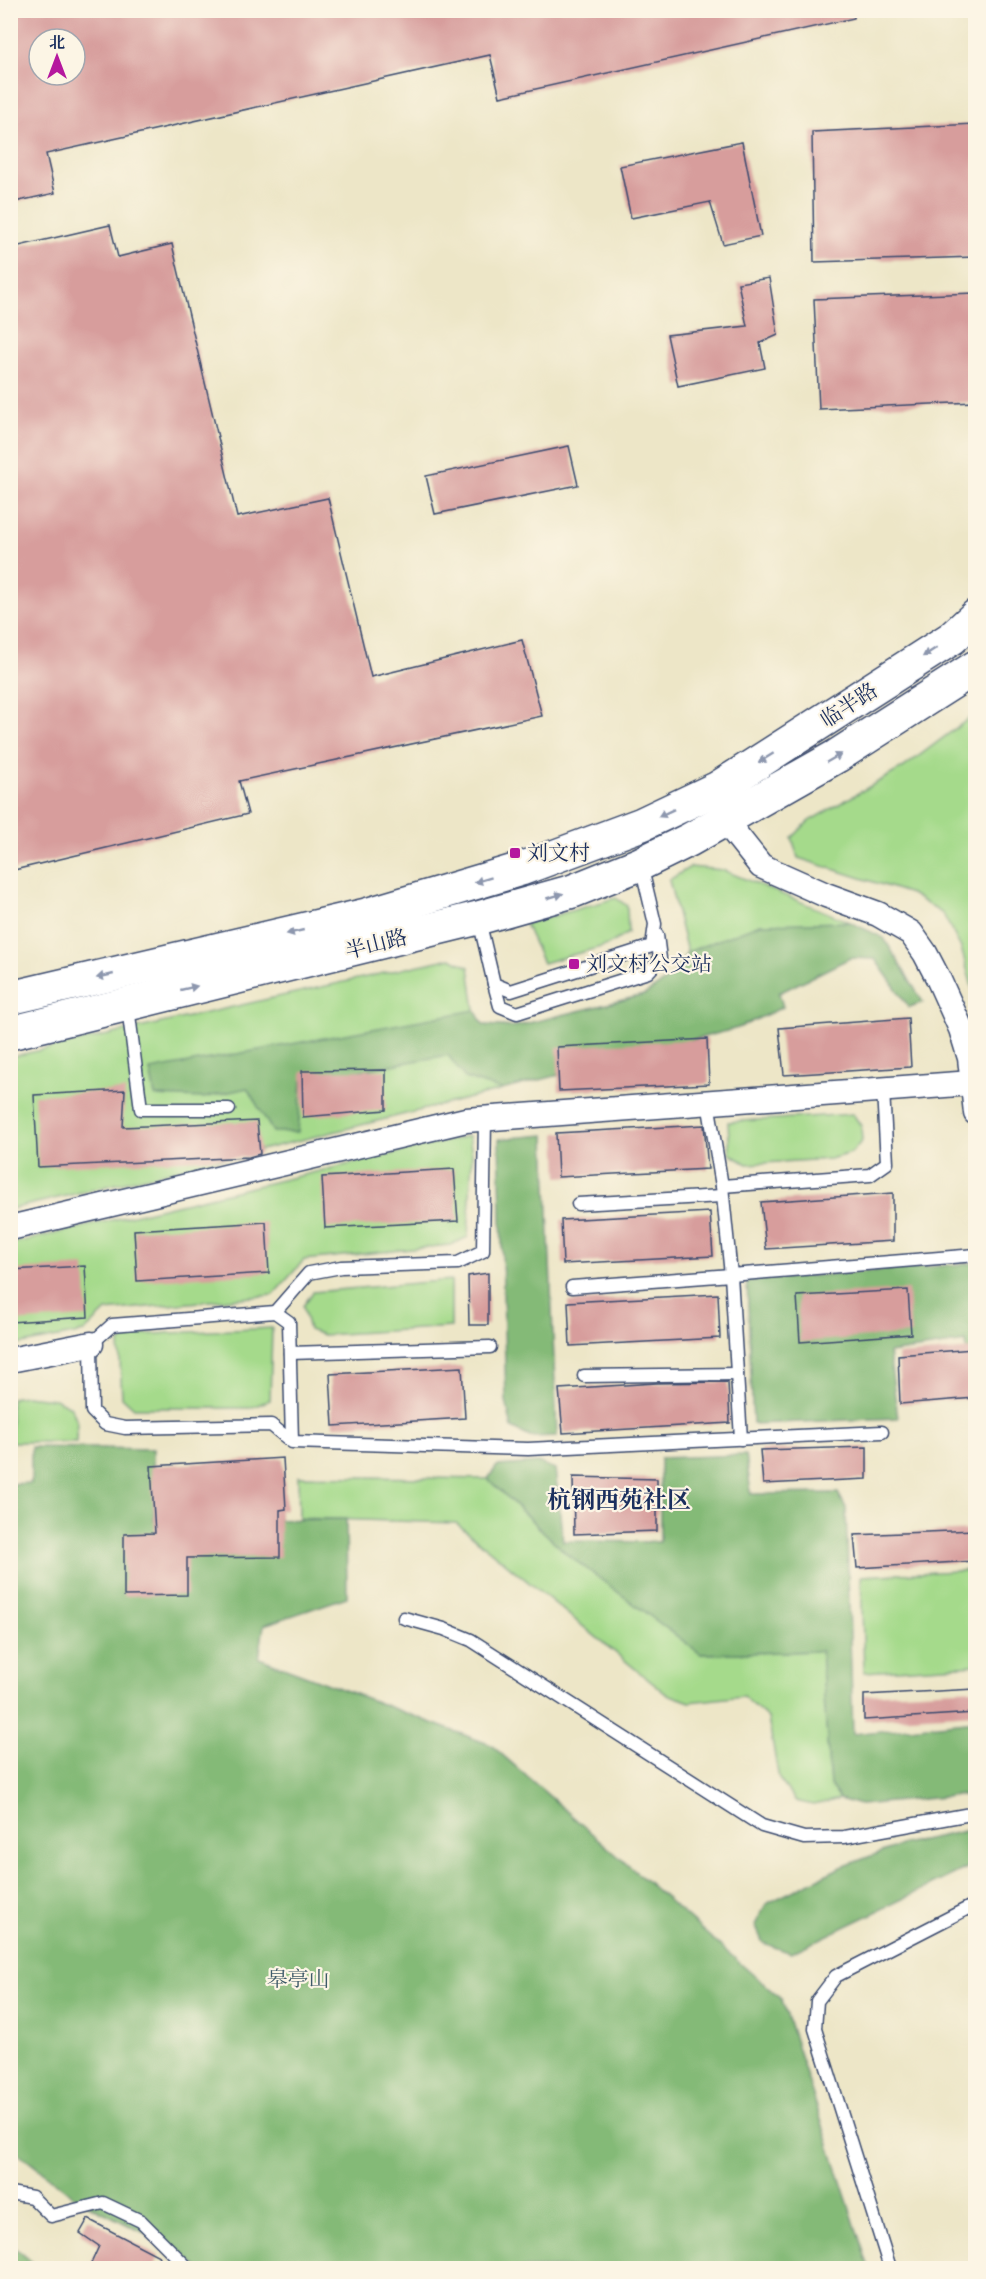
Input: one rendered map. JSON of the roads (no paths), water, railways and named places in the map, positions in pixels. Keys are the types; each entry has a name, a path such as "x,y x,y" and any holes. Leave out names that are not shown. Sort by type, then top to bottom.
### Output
{"main road":[{"name":"临半路","path":"724,803 952,638 975,615"},
{"name":"临半路","path":"724,803 837,756 975,667"},
{"name":"半山路","path":"10,1033 478,918 573,891 640,864 724,803"},
{"name":"半山路","path":"10,998 366,915 521,869 642,824 724,803"}],"street":[{"path":"724,803 734,832 760,866 826,895 878,914 911,933 938,978 961,1029 969,1058 975,1113"},
{"path":"10,1228 466,1120 972,1083"},
{"path":"10,1360 91,1344"}],"lane":[{"path":"478,918 500,1006 517,1013 648,972 660,959 655,924 640,864"},
{"path":"494,984 511,991 652,946 655,924"},
{"path":"127,1003 141,1109 229,1109"},
{"path":"578,1204 870,1175 887,1163 883,1090"},
{"path":"708,1102 722,1191 731,1275 741,1439"},
{"path":"275,1312 309,1273 341,1268 458,1263 483,1251 485,1119"},
{"path":"572,1287 975,1255"},
{"path":"292,1442 289,1322 275,1312 112,1325 91,1344 93,1411 105,1424 125,1428 271,1425 292,1442 528,1449 882,1432"},
{"path":"290,1353 490,1347"},
{"path":"584,1376 737,1374"},
{"path":"404,1618 444,1629 471,1640 762,1826 804,1838 844,1837 975,1813"},
{"path":"890,2268 815,2029 817,2001 836,1976 975,1904"},
{"path":"10,2193 32,2198 51,2216 103,2203 141,2221 188,2268"}],"place":[{"name":"刘文村","path":"515,853"},
{"name":"刘文村公交站","path":"574,964"}],"district":[{"name":"杭钢西苑社区","path":"619,1500"}],"park label":[{"name":"皋亭山","path":"298,1979"}]}
